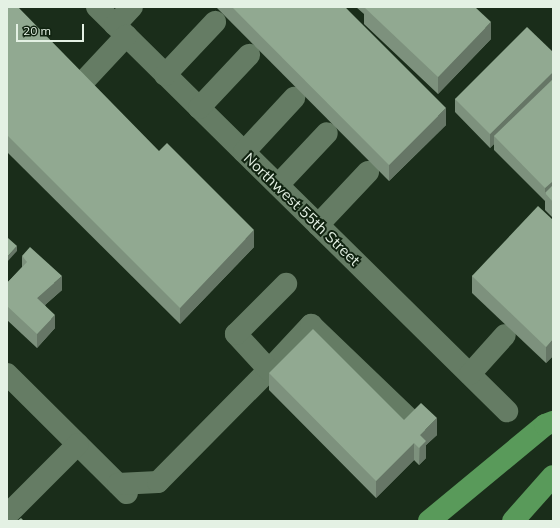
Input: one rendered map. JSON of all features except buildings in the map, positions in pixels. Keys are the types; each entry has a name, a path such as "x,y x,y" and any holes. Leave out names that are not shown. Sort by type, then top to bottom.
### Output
{"highway":[{"path":"429,521 545,425 553,422"},
{"path":"513,521 553,476"}],"street":[{"name":"Northwest 55th Street","path":"97,7 507,411"},
{"path":"84,81 120,31 132,7"},
{"path":"165,75 215,22"},
{"path":"199,108 249,55"},
{"path":"244,152 294,98"},
{"path":"278,185 327,133"},
{"path":"318,225 368,172"},
{"path":"269,370 236,334 286,284"},
{"path":"7,374 123,488 158,482 269,370 311,325 408,418"},
{"path":"470,374 504,335"},
{"path":"7,515 78,444"}]}
